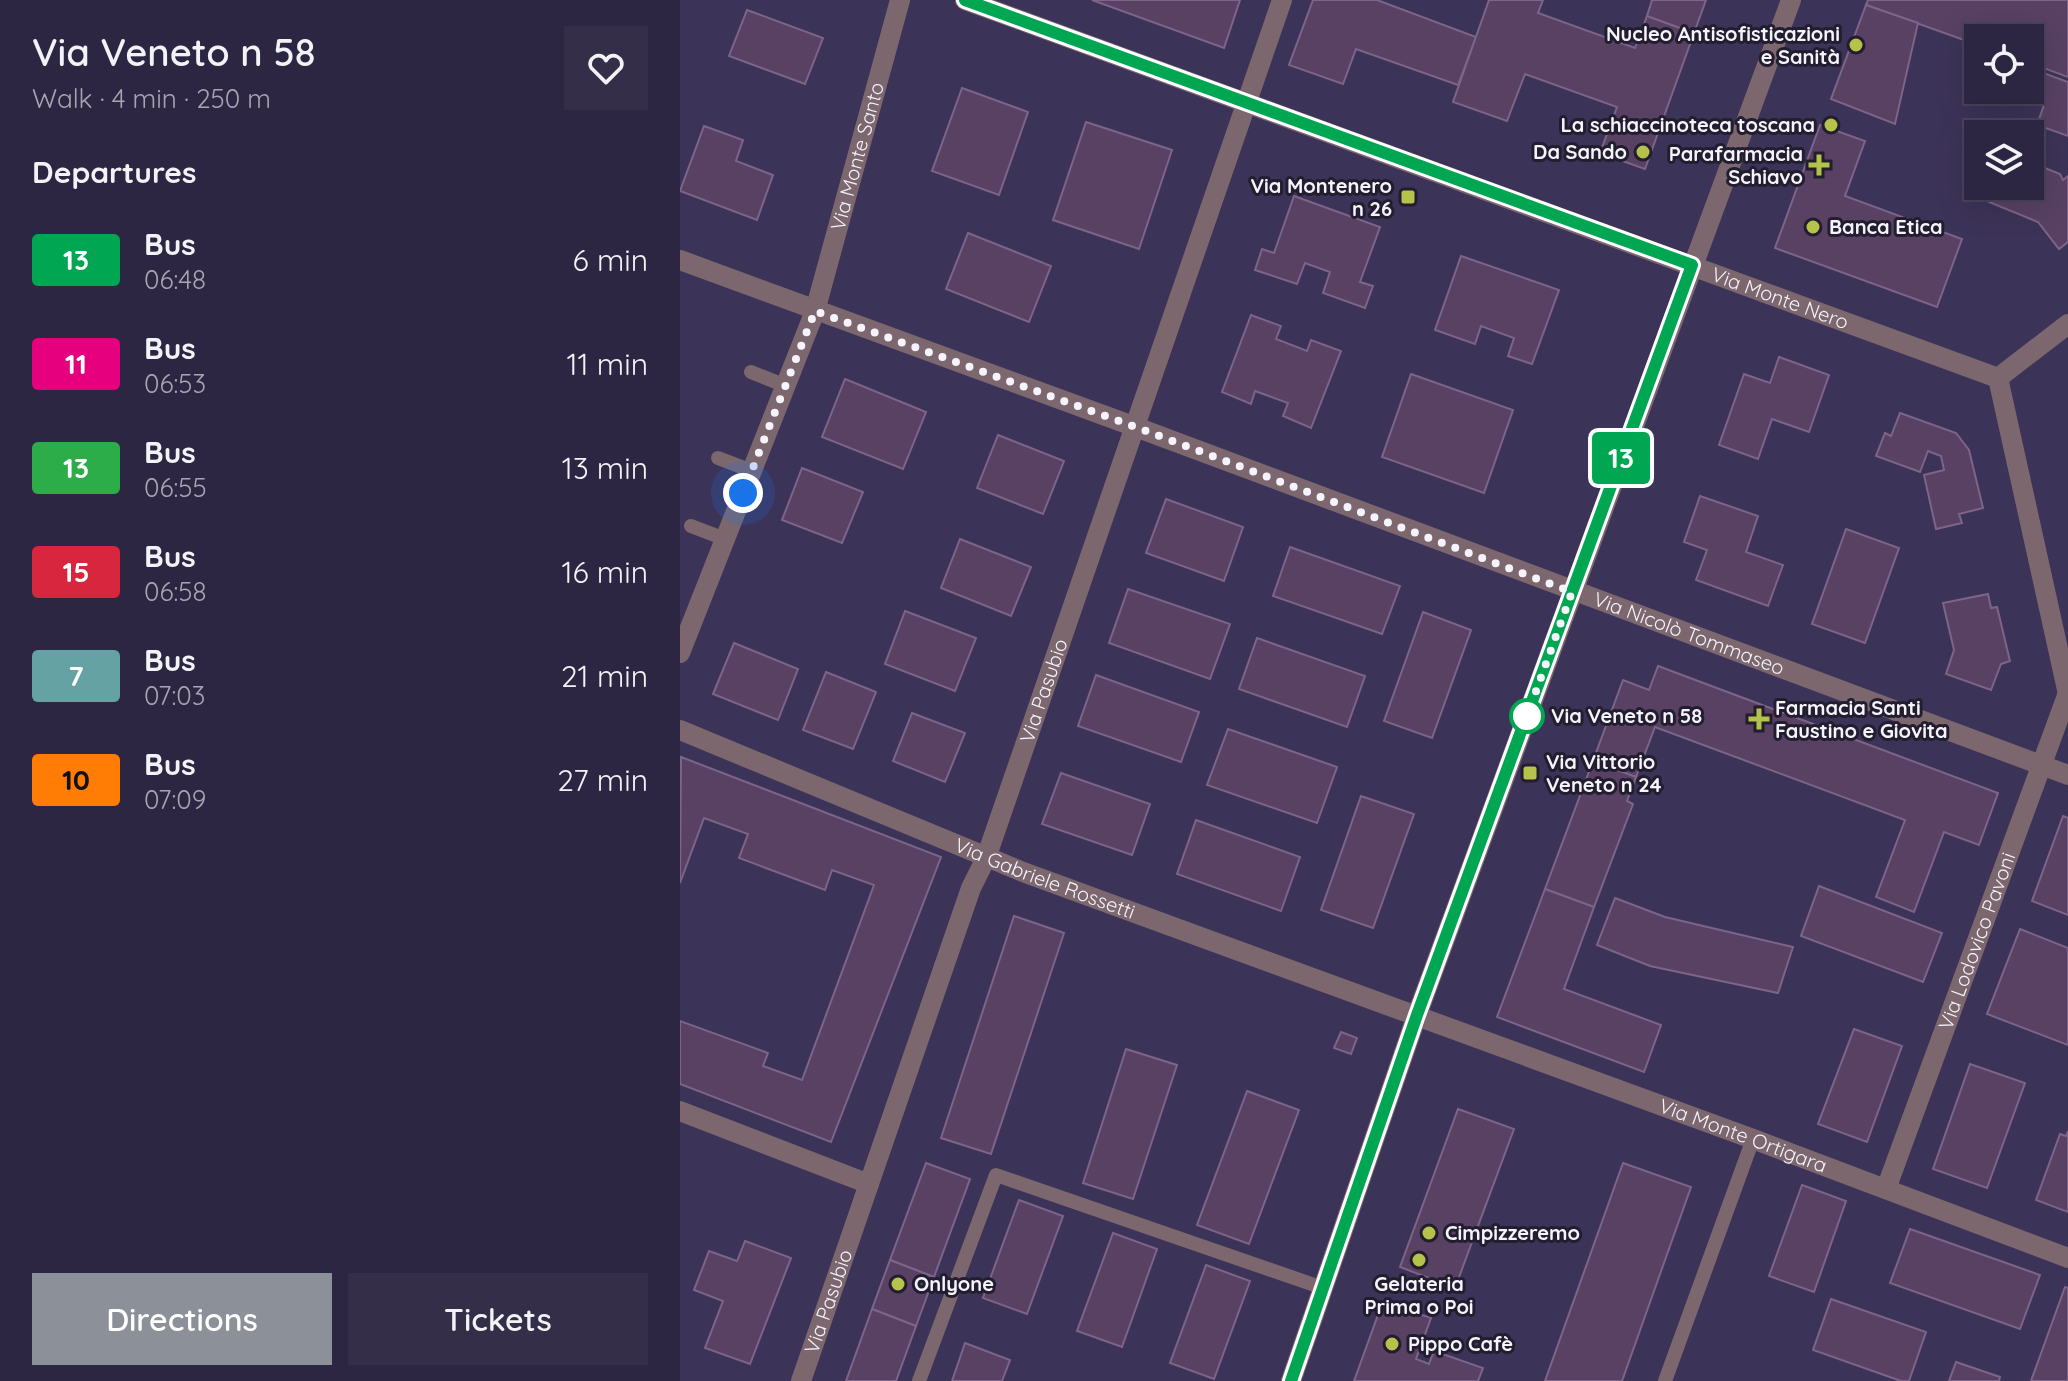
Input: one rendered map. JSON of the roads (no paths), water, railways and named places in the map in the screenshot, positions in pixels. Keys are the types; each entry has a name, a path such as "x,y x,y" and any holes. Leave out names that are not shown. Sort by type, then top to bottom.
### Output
{"street":[{"name":"Via Monte Santo","path":"680,653 815,311 900,0"},
{"name":"Via Monte Nero","path":"965,0 1998,378"},
{"name":"Via Pasubio","path":"801,1381 971,888 986,858 1282,0"},
{"path":"1291,1381 1417,1015 1791,0"},
{"name":"Via Nicolò Tommaseo","path":"680,260 2068,775"},
{"path":"1998,378 2068,324"},
{"name":"Via Lodovico Pavoni","path":"1886,1189 2068,694 1998,378"},
{"name":"Via Gabriele Rossetti","path":"680,730 986,858 1417,1015"},
{"name":"Via Monte Ortigara","path":"1417,1015 2068,1258"},
{"path":"680,1111 869,1184"}],"lane":[{"path":"751,372 786,386"},
{"path":"718,458 752,471"},
{"path":"691,526 725,539"},
{"path":"1665,1381 1753,1139"},
{"path":"919,1381 996,1175 1323,1288"}],"place":[{"name":"Nucleo Antisofisticazioni e Sanità","path":"1856,45"},
{"name":"La schiaccinoteca toscana","path":"1831,125"},
{"name":"Da Sando","path":"1643,152"},
{"name":"Parafarmacia Schiavo","path":"1819,165"},
{"name":"Via Montenero n 26","path":"1408,197"},
{"name":"Banca Etica","path":"1813,227"},
{"name":"Via Veneto n 58","path":"1527,716"},
{"name":"Farmacia Santi Faustino e Giovita","path":"1759,719"},
{"name":"Via Vittorio Veneto n 24","path":"1530,773"},
{"name":"Cimpizzeremo","path":"1429,1233"},
{"name":"Gelateria Prima o Poi","path":"1419,1260"},
{"name":"Onlyone","path":"898,1284"},
{"name":"Pippo Cafè","path":"1392,1344"}]}
